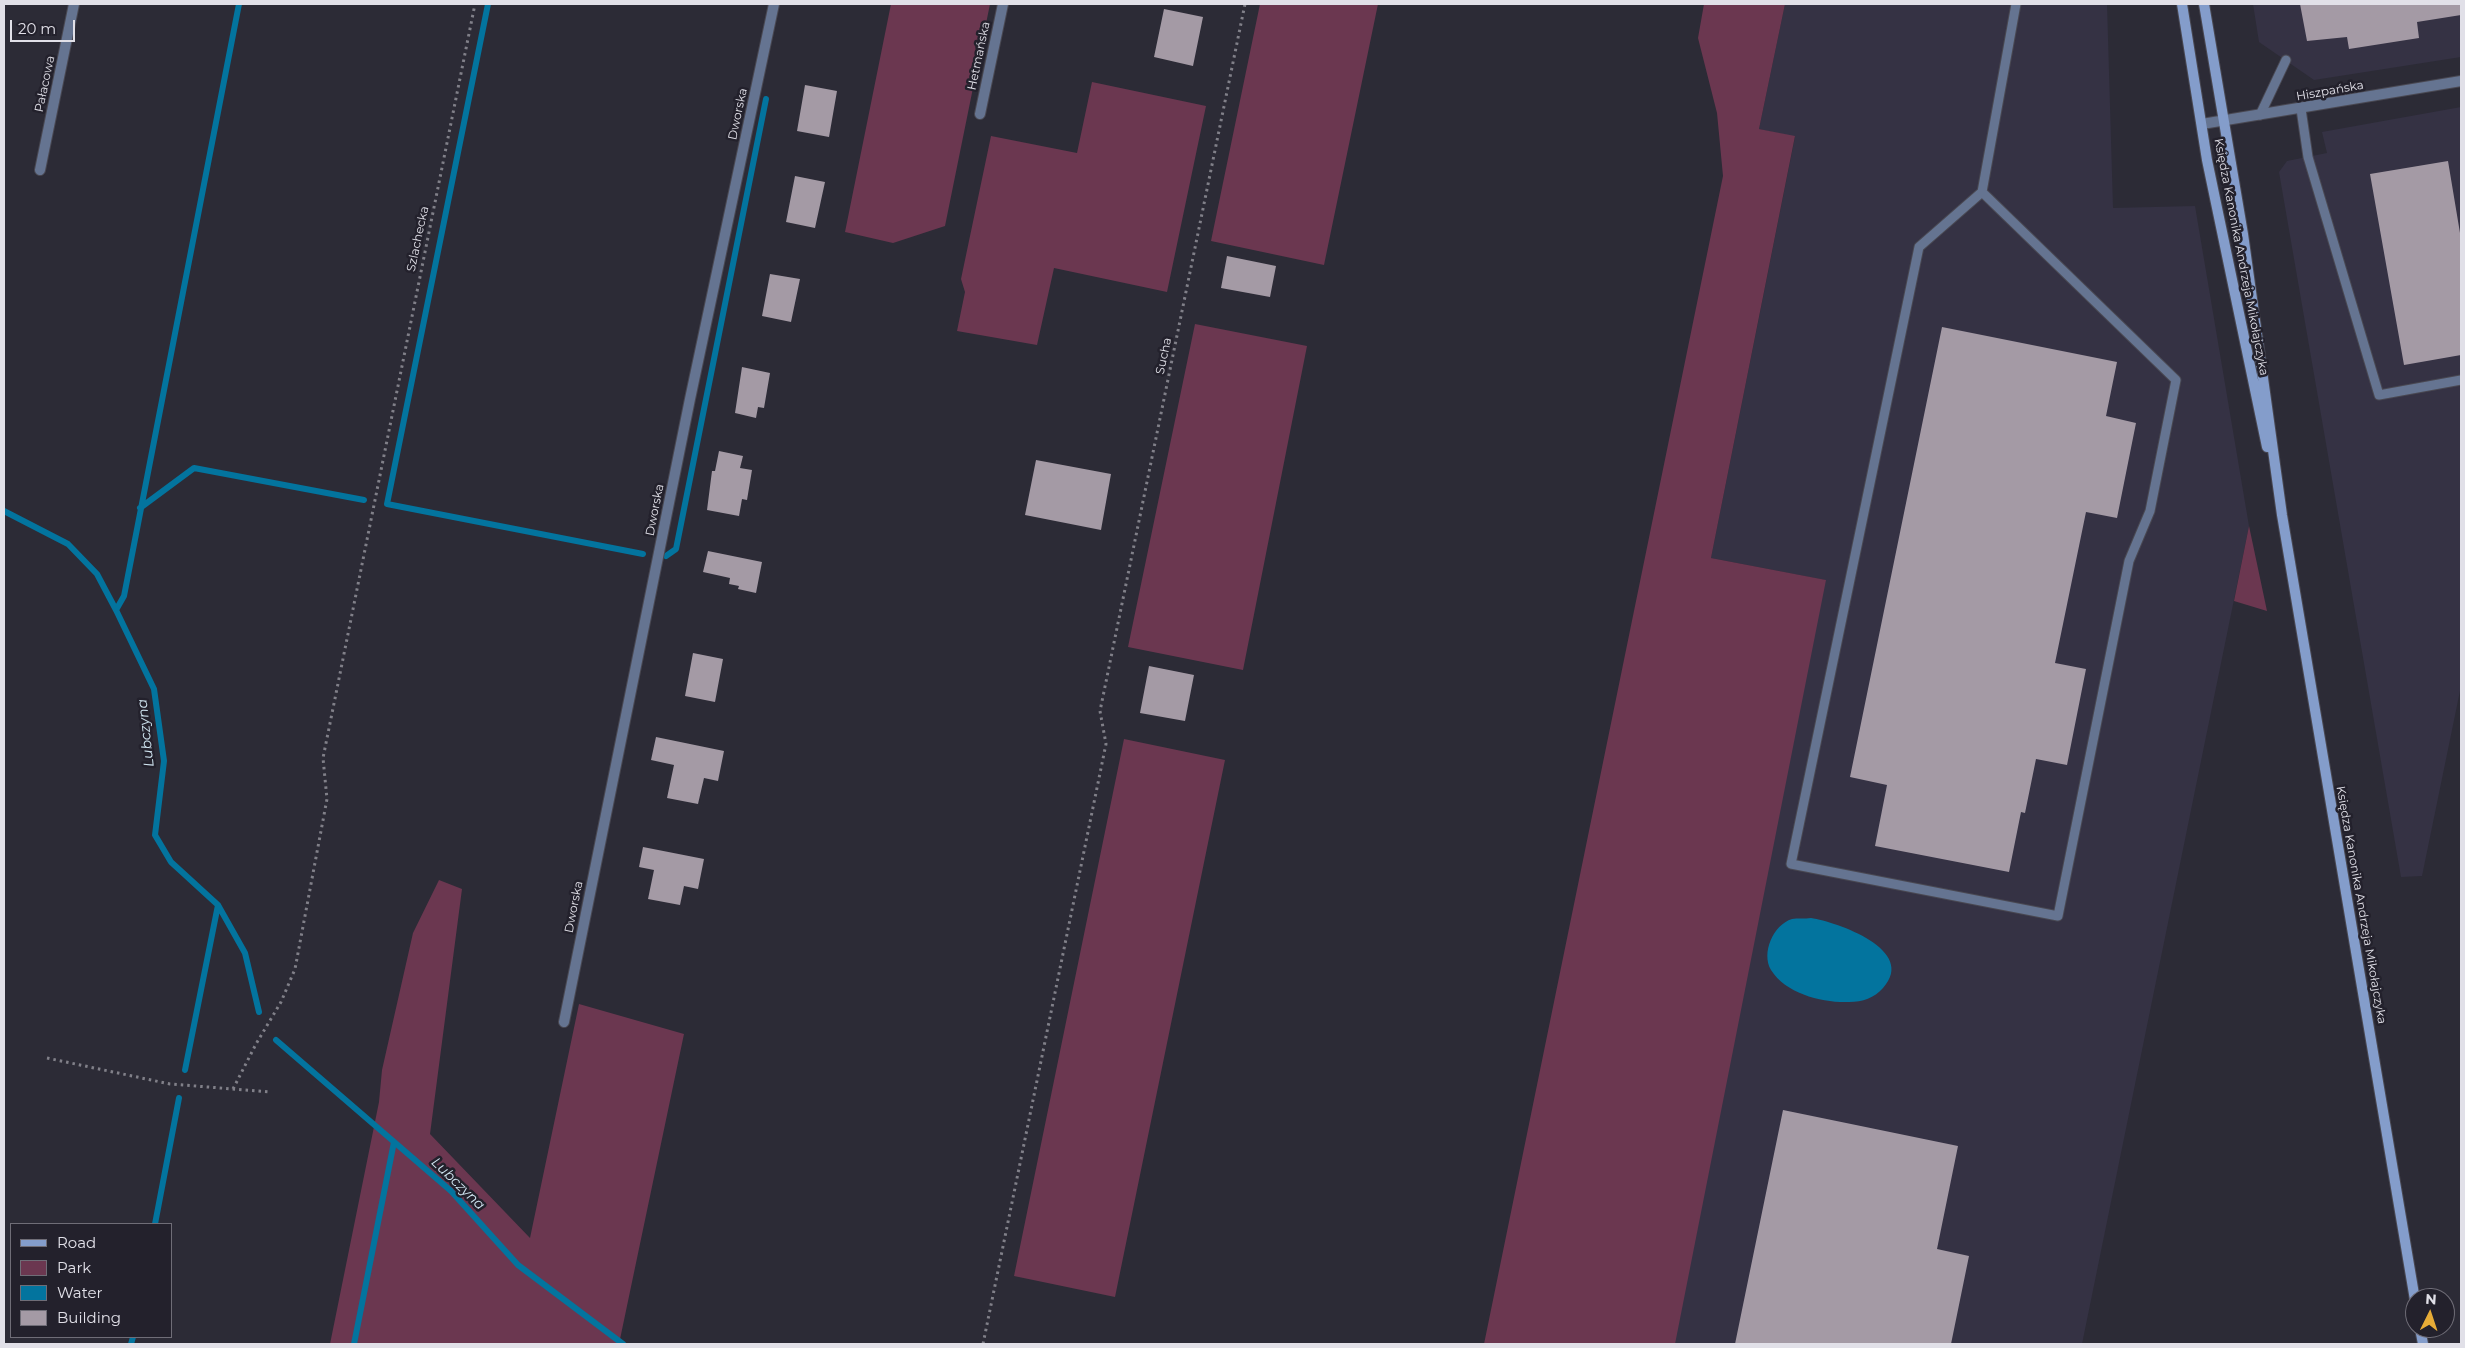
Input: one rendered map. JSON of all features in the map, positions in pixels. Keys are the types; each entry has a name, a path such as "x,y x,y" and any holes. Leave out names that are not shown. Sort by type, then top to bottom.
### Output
{"main road":[{"name":"Księdza Kanonika Andrzeja Mikołajczyka","path":"2182,4 2202,124 2246,353 2282,515"},
{"name":"Księdza Kanonika Andrzeja Mikołajczyka","path":"2204,4 2243,234 2282,515 2413,1288"}],"street":[{"name":"Pałacowa","path":"40,170 74,4"},
{"name":"Dworska","path":"564,1022 690,399 774,4"},
{"name":"Hetmańska","path":"980,114 1003,4"},
{"name":"Hiszpańska","path":"2202,124 2224,122 2461,81"}],"lane":[{"path":"1982,192 2176,380 2150,511 2129,561 2058,916 1791,864 1919,248 1982,192 2016,4"},
{"path":"2260,115 2286,60"},
{"path":"2301,109 2308,156 2380,395 2461,380"}],"path":[{"name":"Szlachecka","path":"233,1089 256,1044 281,1002 295,968 327,799 323,758 475,4"},
{"name":"Sucha","path":"983,1344 1106,744 1100,711 1245,4"},
{"path":"47,1058 170,1084 271,1092"}],"shaded area":[{"path":"1785,4 2107,4 2113,208 2195,206 2249,526 2082,1344 1671,1344 1825,580 1711,558 1795,137 1759,129"},
{"path":"2253,4 2461,4 2461,57 2314,80 2259,42"},
{"path":"2461,107 2461,686 2422,876 2401,877 2279,172 2287,161 2327,153 2322,132"}],"green space":[{"path":"891,4 990,4 945,226 893,243 845,232"},
{"path":"1260,4 1378,4 1324,265 1211,241"},
{"path":"1704,4 1785,4 1759,129 1795,136 1711,558 1826,580 1675,1344 1484,1344 1723,176 1717,113 1698,38"},
{"path":"1092,82 1206,106 1167,292 1054,268 1037,345 957,331 965,292 961,279 991,136 1077,153"},
{"path":"1195,324 1307,346 1243,670 1128,647"},
{"path":"2249,526 2267,611 2234,601"},
{"path":"1124,739 1225,760 1115,1297 1014,1276"},
{"path":"439,880 462,889 430,1134 530,1238 579,1004 684,1034 619,1344 330,1344 379,1102 382,1070 413,933"}],"water":[{"path":"1811,918 1838,925 1854,932 1870,940 1882,950 1890,962 1891,974 1880,991 1868,999 1859,1001 1828,1001 1795,991 1778,978 1771,970 1767,956 1774,933 1785,922 1792,919"}],"building":[{"path":"2300,4 2461,4 2461,15 2417,22 2419,38 2349,49 2347,37 2307,41"},
{"path":"1164,9 1203,17 1193,66 1154,57"},
{"path":"805,85 837,91 829,137 797,131"},
{"path":"2448,161 2461,239 2461,355 2404,365 2370,174"},
{"path":"795,176 825,182 815,228 786,222"},
{"path":"1227,256 1276,266 1270,297 1221,288"},
{"path":"770,274 800,279 791,322 762,316"},
{"path":"1942,327 2117,362 2106,416 2136,423 2117,518 2086,512 2055,663 2086,669 2067,765 2036,759 2025,813 2021,812 2009,872 1875,846 1887,785 1850,777"},
{"path":"742,367 770,373 764,408 758,407 756,418 735,413"},
{"path":"719,451 743,456 740,468 752,470 747,500 742,499 739,516 707,510 712,471 715,471"},
{"path":"1036,460 1111,474 1101,530 1025,515"},
{"path":"708,551 762,562 756,593 738,589 739,586 729,584 730,578 703,572"},
{"path":"693,653 723,659 715,702 685,696"},
{"path":"1149,666 1194,675 1185,721 1140,713"},
{"path":"656,737 724,751 718,781 704,778 698,804 667,798 674,765 651,760"},
{"path":"643,847 704,859 698,889 684,886 680,905 648,899 654,870 639,867"},
{"path":"1783,1110 1958,1146 1937,1249 1969,1256 1951,1344 1735,1344"}],"waterway":[{"path":"116,610 124,596 239,4"},
{"path":"488,4 387,504 643,554"},
{"path":"666,556 676,549 766,99"},
{"path":"140,508 194,468 364,500"},
{"name":"Lubczyna","path":"4,511 68,544 97,574 116,610 154,689 164,761 155,835 171,862 218,905 245,953 259,1012"},
{"path":"185,1070 218,905"},
{"name":"Lubczyna","path":"276,1040 451,1191 518,1265 623,1344"},
{"path":"155,1223 179,1098"},
{"path":"354,1344 394,1142"},
{"path":"131,1344 133,1338"}]}
